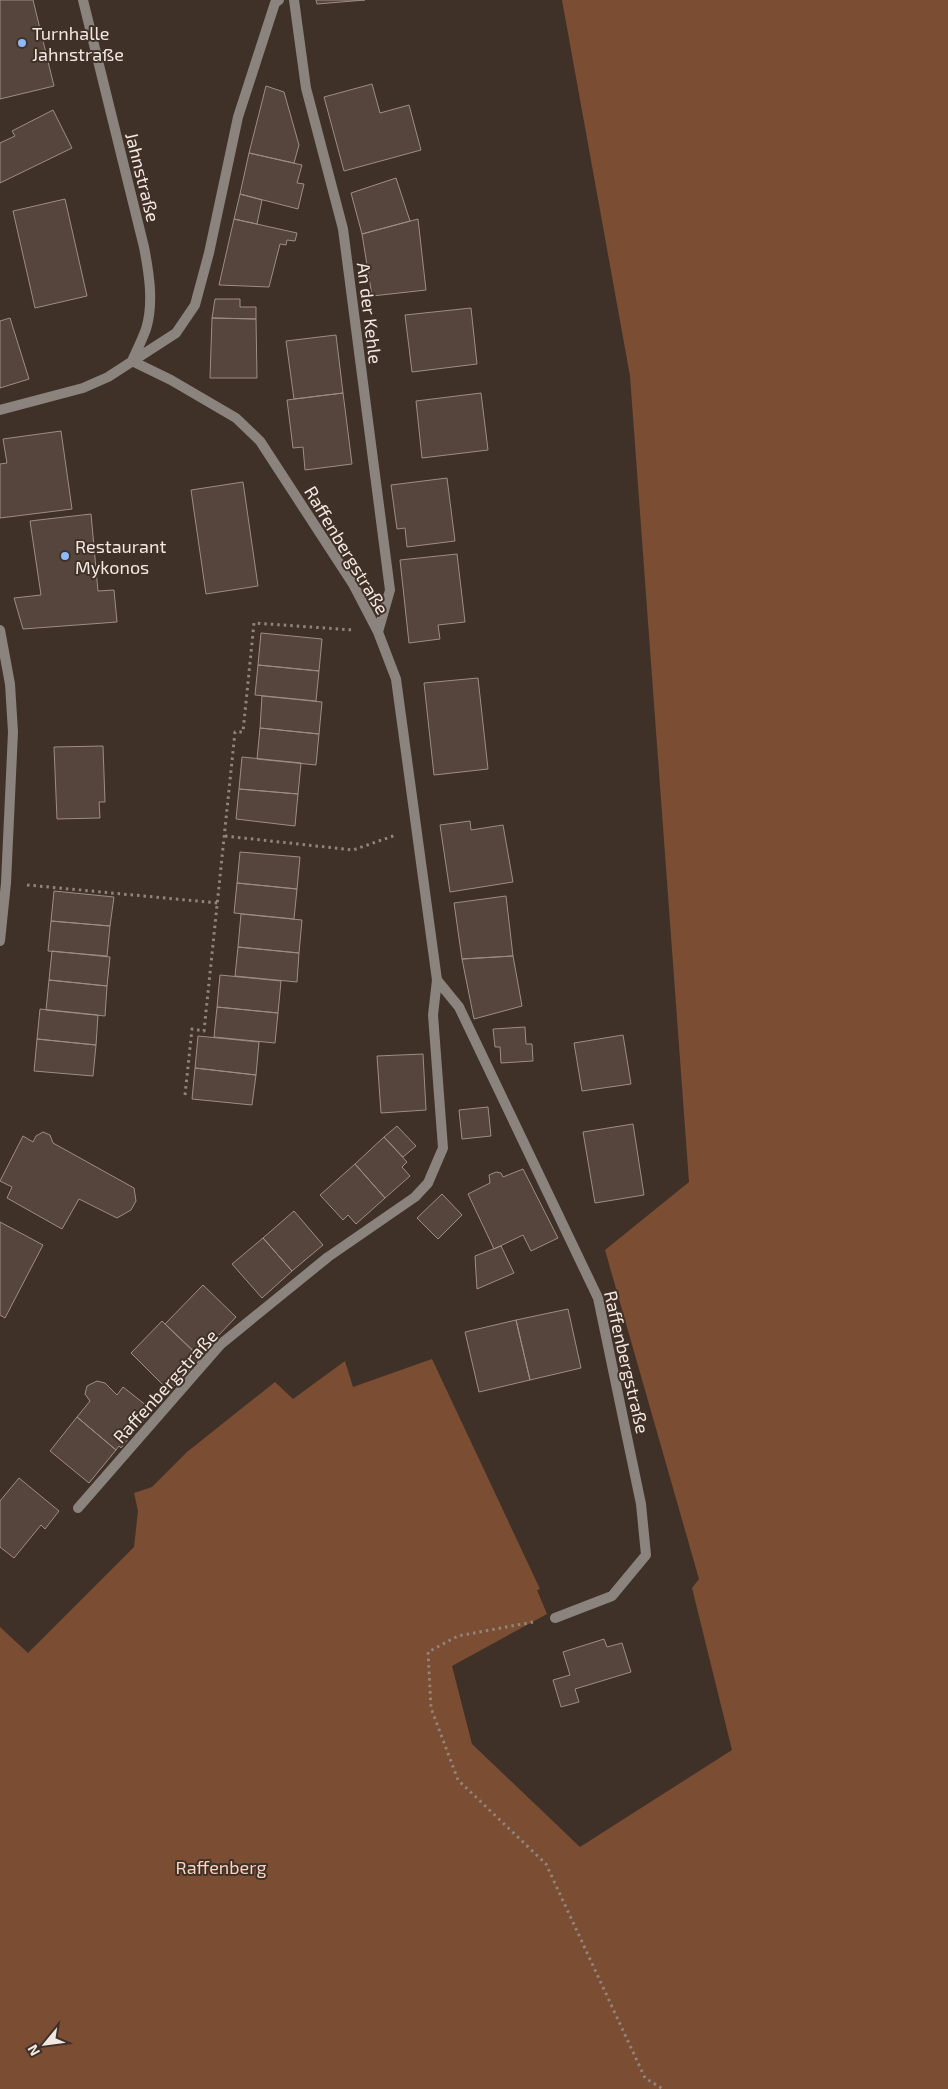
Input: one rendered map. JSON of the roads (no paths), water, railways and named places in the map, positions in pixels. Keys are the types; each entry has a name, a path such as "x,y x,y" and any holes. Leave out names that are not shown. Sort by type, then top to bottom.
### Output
{"street":[{"name":"Jahnstraße","path":"84,0 144,247 149,276 150,298 146,327 132,361"},
{"path":"0,410 83,388 108,377 176,333 195,305 209,253 238,117 275,3 278,0"},
{"name":"An der Kehle","path":"294,0 306,88 343,229 390,590 378,632"},
{"name":"Raffenbergstraße","path":"78,1508 221,1344 328,1257 415,1197 428,1183 443,1148 433,1015 437,980 396,679 378,632 353,584 260,441 236,418 171,380 132,361"},
{"path":"0,630 10,684 13,732 6,883 0,941"},
{"name":"Raffenbergstraße","path":"437,980 460,1007 598,1298 641,1504 646,1555 612,1596 556,1618"}],"place":[{"name":"Turnhalle Jahnstraße","path":"22,43"},
{"name":"Restaurant Mykonos","path":"65,556"}],"park label":[{"name":"Raffenberg","path":"221,1867"}]}
